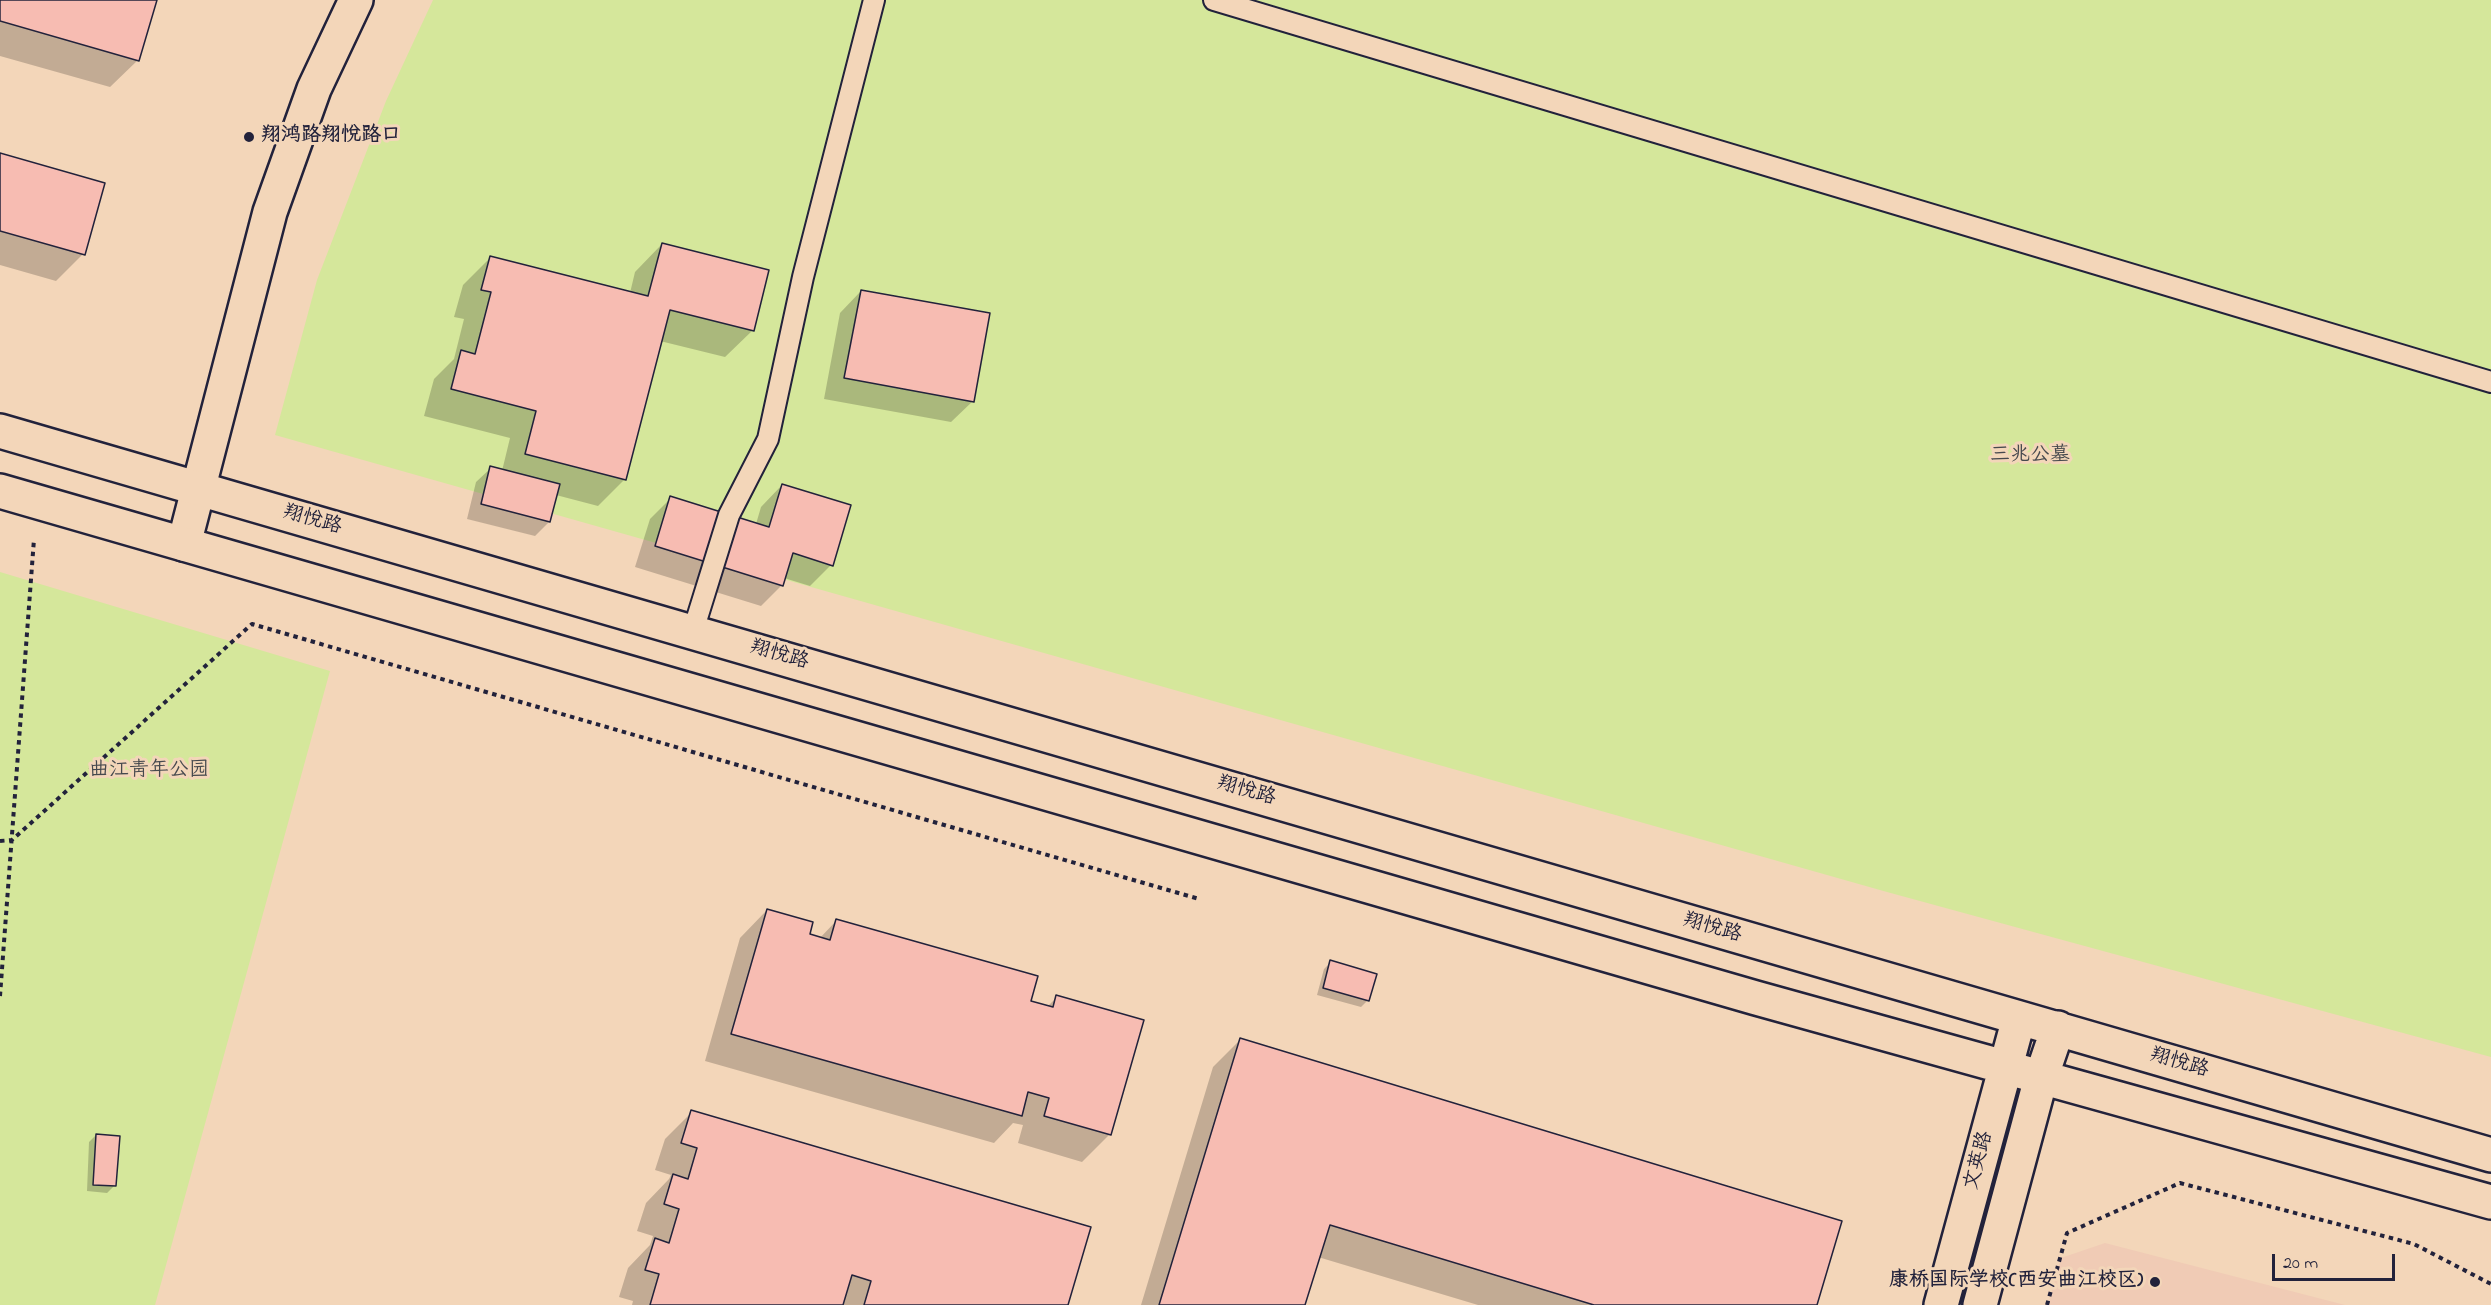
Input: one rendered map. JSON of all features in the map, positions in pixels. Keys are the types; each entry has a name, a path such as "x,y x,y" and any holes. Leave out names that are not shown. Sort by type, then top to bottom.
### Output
{"street":[{"path":"184,544 270,212 314,89 356,0"},
{"name":"翔悦路","path":"0,431 2491,1155"},
{"path":"0,492 1755,998 2491,1202"},
{"name":"文英路","path":"1941,1305 2019,1018"},
{"name":"文英路","path":"1980,1305 2041,1078 2058,1028"}],"lane":[{"path":"693,631 729,515 768,439 803,277 874,0"},
{"path":"1214,0 2491,382"}],"path":[{"path":"0,996 37,502"},
{"path":"0,842 12,840 252,624 1199,899"},
{"path":"2047,1305 2067,1233 2180,1183 2414,1244 2491,1284"}],"shaded area":[{"name":"康桥国际学校(西安曲江校区)","path":"2105,1243 2345,1305 2048,1305 2061,1258"}],"green space":[{"name":"三兆公墓","path":"433,0 2491,0 2491,1057 1887,892 275,435 317,280 386,101"},
{"name":"曲江青年公园","path":"0,572 330,671 155,1305 0,1305"}],"building":[{"path":"0,0 157,0 139,61 0,21"},
{"path":"0,153 105,183 85,255 0,231"},
{"path":"662,243 769,270 754,331 670,310 626,480 525,454 536,411 451,389 461,350 475,354 491,292 481,290 490,256 648,296"},
{"path":"861,290 990,313 974,402 844,378"},
{"path":"490,466 560,484 550,522 481,504"},
{"path":"782,484 851,505 833,566 793,553 783,586 655,546 670,496 769,527"},
{"path":"767,909 813,922 810,934 830,940 836,919 1038,976 1031,1001 1053,1007 1056,995 1144,1020 1111,1135 1044,1116 1049,1098 1028,1092 1022,1116 731,1034"},
{"path":"1330,960 1377,974 1369,1001 1323,988"},
{"path":"1240,1038 1842,1221 1817,1305 1594,1305 1330,1225 1305,1305 1159,1305"},
{"path":"691,1110 1091,1227 1068,1305 864,1305 871,1281 852,1275 843,1305 650,1305 659,1274 645,1270 655,1238 669,1243 679,1209 664,1204 673,1174 688,1179 697,1148 681,1143"},
{"path":"96,1134 120,1136 116,1186 93,1185"}],"place":[{"name":"翔鸿路翔悦路口","path":"249,137"},
{"name":"康桥国际学校(西安曲江校区)","path":"2155,1282"}]}
